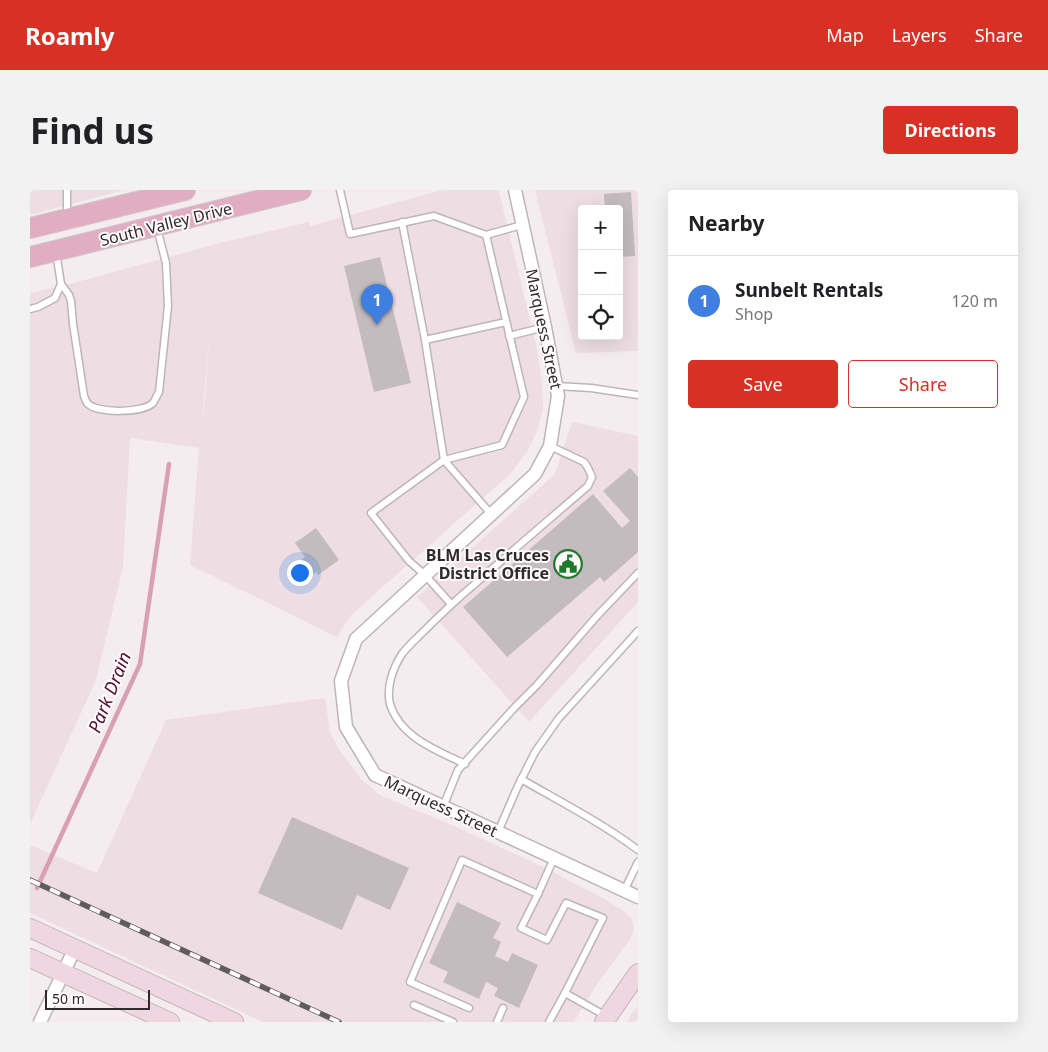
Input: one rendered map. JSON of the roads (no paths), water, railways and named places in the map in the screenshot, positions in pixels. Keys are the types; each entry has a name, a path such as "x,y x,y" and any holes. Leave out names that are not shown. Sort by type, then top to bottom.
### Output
{"main road":[{"name":"South Valley Drive","path":"30,228 185,190"},
{"name":"South Valley Drive","path":"30,257 302,190"},
{"path":"30,928 234,1022"},
{"path":"30,958 170,1022"},
{"path":"606,1020 638,973"}],"street":[{"name":"Marquess Street","path":"515,190 558,396 550,446 535,474 356,638 341,681 346,727 375,775 638,897"},
{"path":"40,1022 75,948"}],"lane":[{"path":"67,190 68,219"},
{"path":"340,190 350,234 434,216 486,235 522,225"},
{"path":"402,222 425,340 444,460 492,514"},
{"path":"55,251 62,284 71,301 84,396 94,408 102,410 136,410 152,404 159,392 168,306 166,264 156,226"},
{"path":"451,604 425,575 409,561 371,513 444,460 502,445 524,397 486,235"},
{"path":"30,309 55,298 62,284"},
{"path":"425,340 506,322"},
{"path":"509,336 545,327"},
{"path":"556,386 591,388 638,395"},
{"path":"465,764 432,748 410,734 397,719 390,704 388,688 394,667 404,652 451,604 588,486 592,478 584,462 550,446"},
{"path":"443,807 458,770 638,572"},
{"path":"498,832 535,752 559,718 638,631"},
{"path":"521,779 622,838 638,850"},
{"path":"549,1022 603,918 566,903 547,940 521,928 554,858"},
{"path":"469,1008 410,982 462,860 538,894"},
{"path":"624,891 638,862"},
{"path":"565,993 606,1020"},
{"path":"414,1004 453,1022"},
{"path":"497,1022 503,1008"}],"waterway":[{"name":"Park Drain","path":"37,888 140,664 169,464"}],"railway":[{"path":"30,880 339,1022"}],"place":[{"name":"Sunbelt Rentals","path":"377,325"},
{"name":"BLM Las Cruces District Office","path":"568,564"}]}
